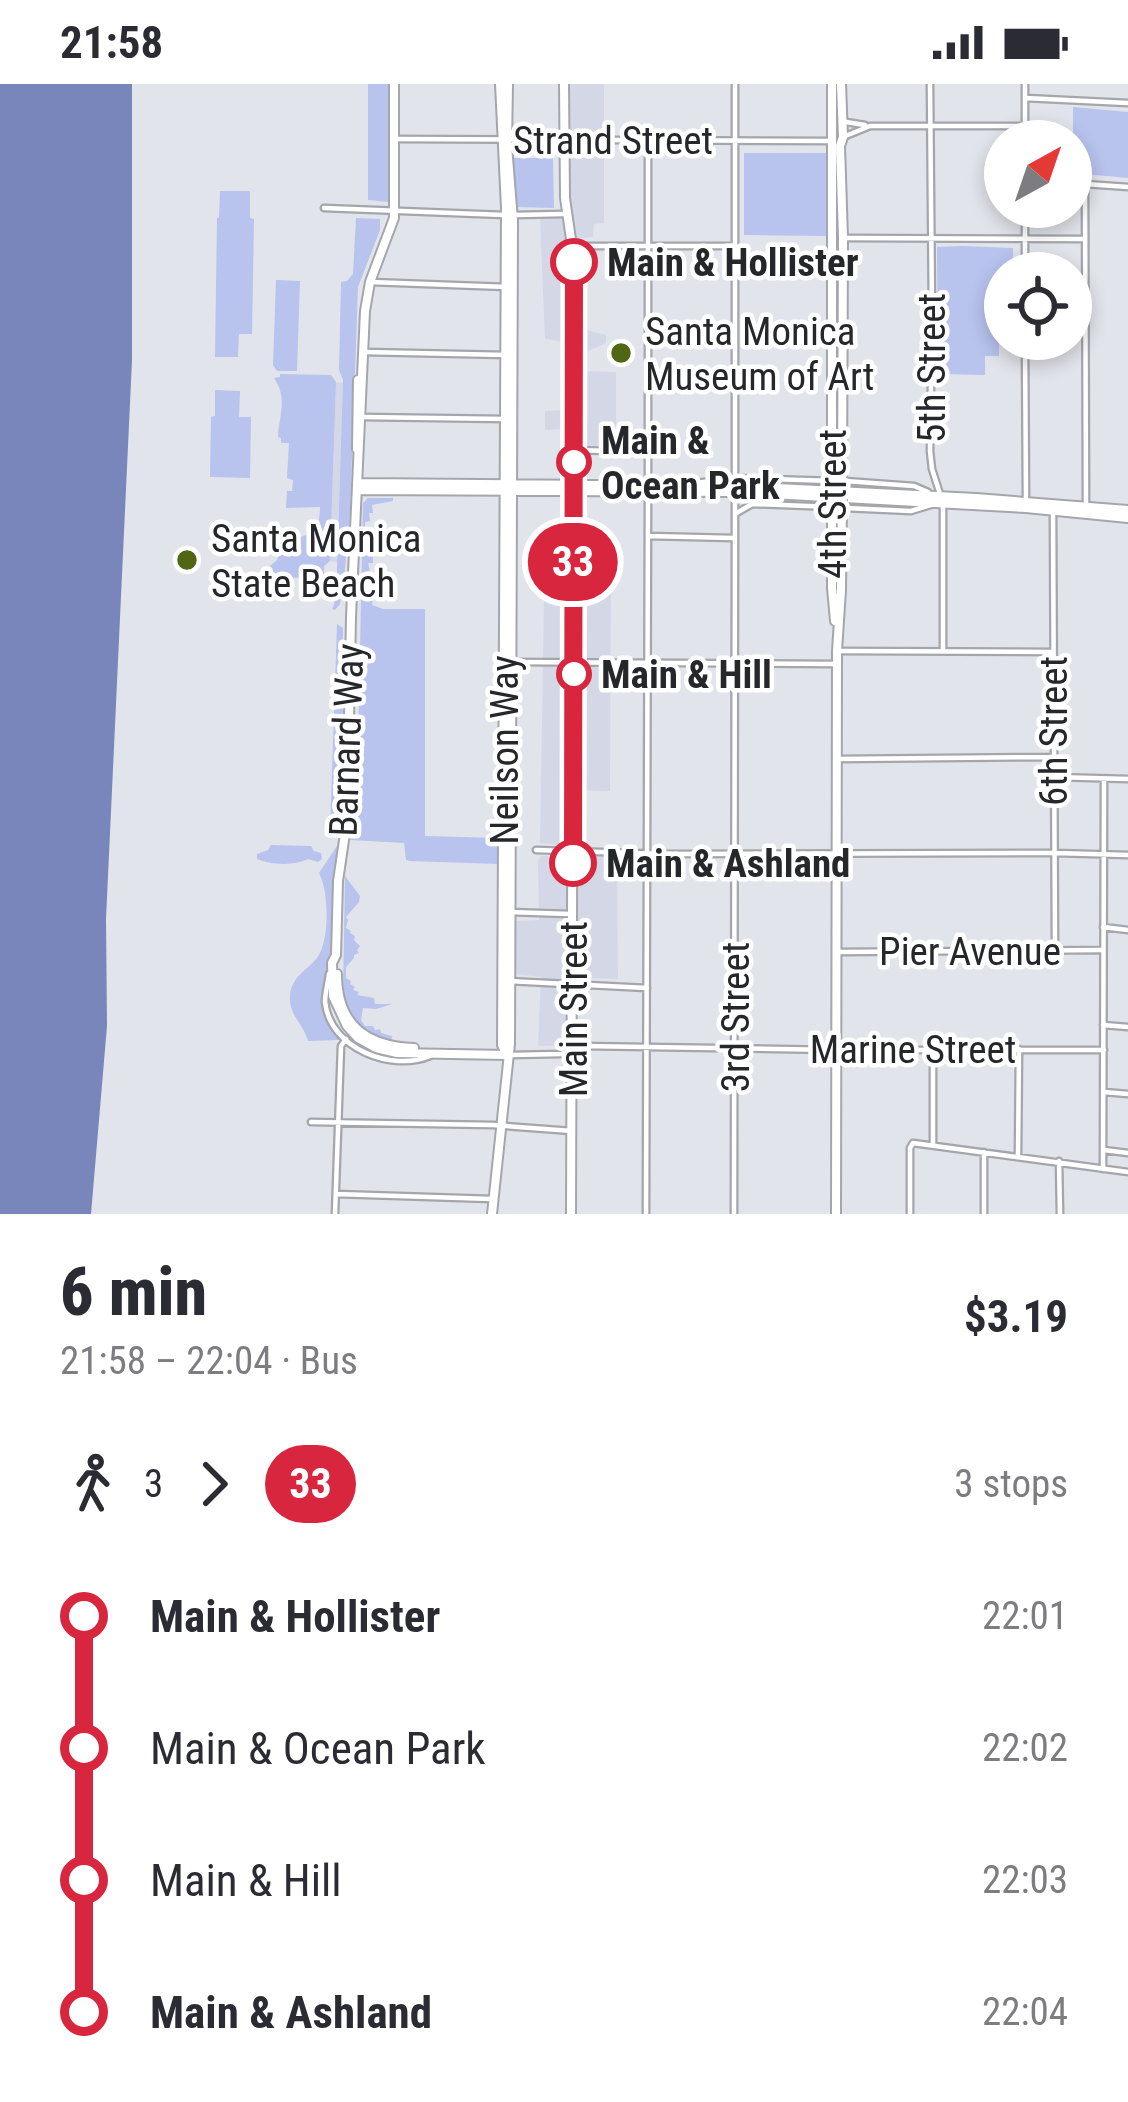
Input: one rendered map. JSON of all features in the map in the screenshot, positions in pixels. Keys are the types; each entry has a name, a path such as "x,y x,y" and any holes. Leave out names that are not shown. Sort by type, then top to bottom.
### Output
{"street":[{"path":"394,84 394,211"},
{"name":"Neilson Way","path":"492,1214 510,1044 509,215 504,84"},
{"name":"Main Street","path":"564,84 574,450 571,1214"},
{"name":"3rd Street","path":"734,1214 735,84"},
{"name":"4th Street","path":"836,84 841,116 837,138"},
{"name":"4th Street","path":"836,84 837,505 832,588 837,651 836,1214"},
{"name":"5th Street","path":"930,84 930,452 939,500 944,649"},
{"path":"1025,84 1025,120"},
{"path":"1025,98 1128,104"},
{"name":"Strand Street","path":"841,116 846,122 871,126 984,125"},
{"name":"Strand Street","path":"394,139 837,138 871,126"},
{"path":"646,1214 648,140"},
{"path":"1086,507 1085,184 1128,187"},
{"path":"324,208 567,214"},
{"name":"Barnard Way","path":"394,211 365,311 346,820 326,1006 346,1039 368,1054 391,1061 419,1061 439,1053 507,1055"},
{"name":"Barnard Way","path":"358,453 362,296 394,211"},
{"path":"1025,228 1025,252"},
{"path":"838,238 1084,238"},
{"path":"572,246 735,246"},
{"path":"370,282 508,286"},
{"path":"364,352 509,355"},
{"path":"1025,360 1026,505"},
{"path":"648,382 734,383"},
{"path":"362,417 508,419"},
{"path":"574,450 647,452"},
{"path":"357,486 837,483 914,487 939,500"},
{"path":"735,485 752,504"},
{"path":"648,487 735,485 1128,514"},
{"path":"735,514 752,504 911,511 939,500"},
{"path":"1026,505 1128,514"},
{"name":"6th Street","path":"1055,950 1053,533 1062,510"},
{"path":"648,536 735,538"},
{"path":"837,651 1053,652"},
{"path":"508,662 837,664"},
{"path":"837,760 1053,757"},
{"path":"1054,777 1128,779"},
{"path":"1103,1168 1104,778"},
{"path":"536,850 1128,856"},
{"path":"507,912 573,914"},
{"name":"Pier Avenue","path":"1103,928 1128,930"},
{"name":"Pier Avenue","path":"837,952 1103,950"},
{"name":"Barnard Way","path":"334,959 339,1000 358,1030 389,1046 437,1049 439,1053"},
{"path":"507,981 646,988"},
{"path":"1103,1024 1128,1027"},
{"path":"335,1214 341,1046 346,1039"},
{"name":"Marine Street","path":"507,1055 561,1054 581,1046 1104,1050"},
{"path":"933,1049 933,1144"},
{"path":"1018,1156 1019,1049"},
{"path":"1105,1092 1128,1094"},
{"path":"310,1122 572,1131"},
{"path":"910,1214 913,1143 1128,1172"},
{"path":"1104,1150 1128,1153"},
{"path":"984,1151 984,1214"},
{"path":"1059,1161 1060,1214"},
{"path":"336,1194 494,1199"}],"shaded area":[{"path":"0,84 132,84 132,360 106,919 107,1026 91,1214 0,1214"},
{"path":"368,84 388,84 388,202 368,200"},
{"path":"558,84 604,84 604,223 594,224 593,237 581,238 584,329 606,335 606,343 584,353 583,371 616,372 616,448 579,447 578,428 545,430 545,411 564,410 563,342 545,339 540,218 561,217"},
{"path":"1073,107 1128,112 1128,178 1092,175 1092,120 1073,120"},
{"path":"744,153 826,153 826,236 744,235"},
{"path":"513,158 553,158 554,208 517,207"},
{"path":"220,191 250,191 250,218 254,219 252,334 239,334 238,357 215,357"},
{"path":"356,218 380,219 380,230 358,287 350,512 344,580 335,610 343,380 339,370 341,282 353,274"},
{"path":"937,247 1013,248 1013,252 984,252 985,375 938,374"},
{"path":"276,280 300,281 297,371 277,371 273,365"},
{"path":"280,374 331,375 336,382 330,561 324,566 324,579 258,576 277,560 283,543 314,530 319,517 320,507 286,508 293,480 287,478 289,443 281,443 278,437 282,400 274,378"},
{"path":"336,382 343,383 337,562 330,561"},
{"path":"215,390 240,391 239,417 251,417 250,478 210,477"},
{"path":"368,498 393,498 372,505 370,521 365,522 365,537 373,546 373,563 368,563 370,571 365,572 372,605 425,609 425,836 498,838 498,864 410,861 404,843 350,840 357,798 363,503"},
{"path":"580,556 611,556 610,791 567,790 560,845 540,843 544,600 580,599"},
{"path":"337,624 343,628 345,684 337,835 330,832"},
{"path":"271,845 311,846 322,859 282,864 257,859"},
{"path":"337,846 332,948 321,997 340,1038 308,1041 292,1009 291,990 321,950 327,916 319,873"},
{"path":"541,856 617,856 618,979 577,978 578,1045 538,1046 541,977 515,974 516,921 539,920"},
{"path":"345,876 360,896 346,917 346,928 360,946 346,967 346,978 357,995 374,998 375,1004 392,1004 363,1008 361,1020 392,1036 391,1042 361,1027 343,997"}],"bus line":[{"name":"33","path":"573,863 574,262"}],"place":[{"name":"Main & Hollister","path":"574,262"},
{"name":"Santa Monica Museum of Art","path":"621,353"},
{"name":"Main & Ocean Park","path":"574,462"},
{"name":"Santa Monica State Beach","path":"187,560"},
{"name":"Main & Hill","path":"574,674"},
{"name":"Main & Ashland","path":"573,863"}]}
